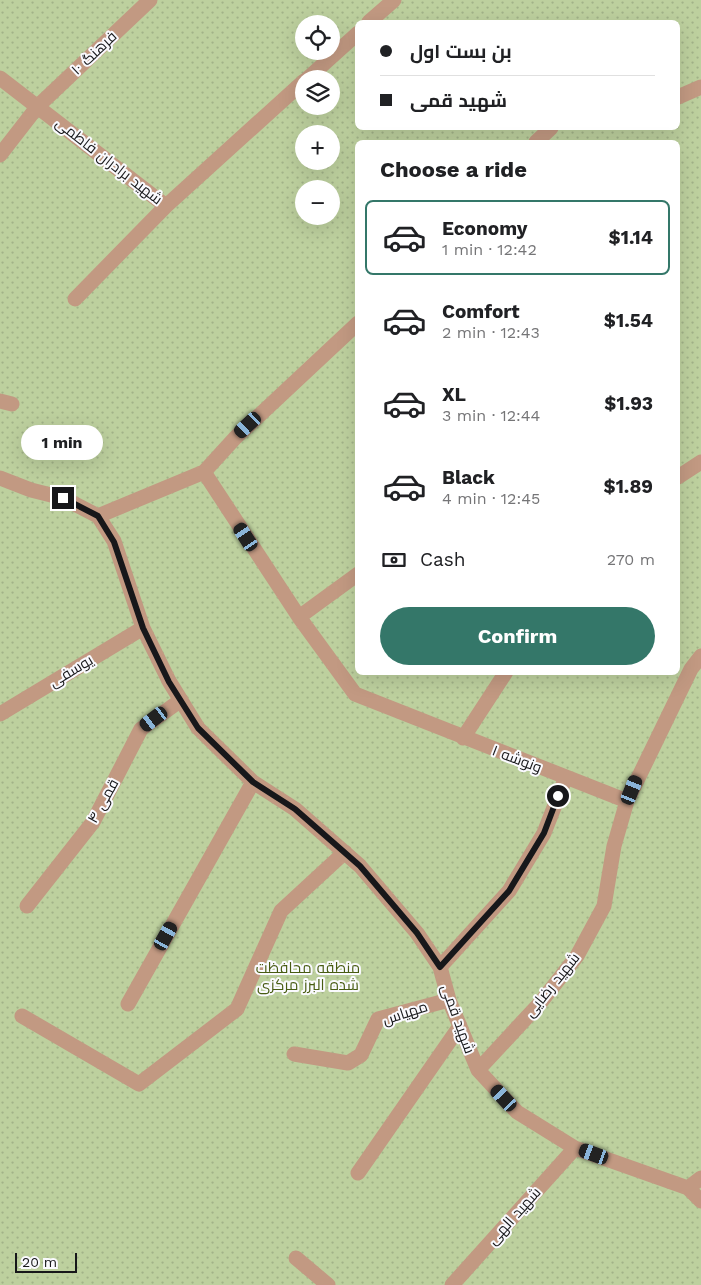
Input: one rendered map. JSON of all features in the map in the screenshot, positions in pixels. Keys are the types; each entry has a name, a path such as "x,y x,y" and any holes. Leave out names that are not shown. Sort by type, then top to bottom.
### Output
{"street":[{"name":"فرهنگ ۱۰","path":"0,155 38,106 150,0"},
{"path":"371,20 394,0"},
{"path":"317,70 355,36"},
{"name":"شهید برادران فاطمی","path":"0,78 166,206 295,89"},
{"path":"680,96 701,87"},
{"path":"538,140 549,130"},
{"path":"75,299 166,206"},
{"path":"0,478 31,490 63,498 98,516 204,472 234,438 355,326"},
{"path":"680,476 701,462"},
{"name":"ونوشه ۱","path":"204,472 299,618 355,694 627,801"},
{"name":"شهید قمی","path":"98,516 114,542 143,628 169,682 198,728 253,782 295,809 360,866 417,933 440,967 449,1000 478,1070 517,1112 575,1148 688,1188 701,1201"},
{"path":"299,618 355,576"},
{"name":"یوسفی","path":"0,714 143,628"},
{"name":"شهید رضایی","path":"478,1070 541,1002 577,956 604,906 614,846 627,801 690,669 701,656"},
{"path":"463,738 504,675"},
{"name":"قمی ۴","path":"27,906 93,822 141,729 180,700"},
{"path":"440,967 509,891 544,833 566,777"},
{"path":"128,1004 253,782"},
{"path":"22,1016 139,1084 237,1009 281,911 344,852"},
{"name":"مهیاس","path":"294,1054 348,1063 361,1055 378,1019 449,1000"},
{"path":"358,1173 460,1026"},
{"name":"شهید الهی","path":"452,1285 575,1148"},
{"path":"688,1188 701,1178"},
{"path":"296,1258 328,1285"}],"green space":[{"name":"منطقه محافظت شده البرز مرکزی","path":"0,0 701,0 701,1285 0,1285"}],"route":[{"path":"63,498 98,516 114,542 143,628 169,682 198,728 253,782 295,809 360,866 417,933 440,967 509,891 544,833 558,796"}]}
